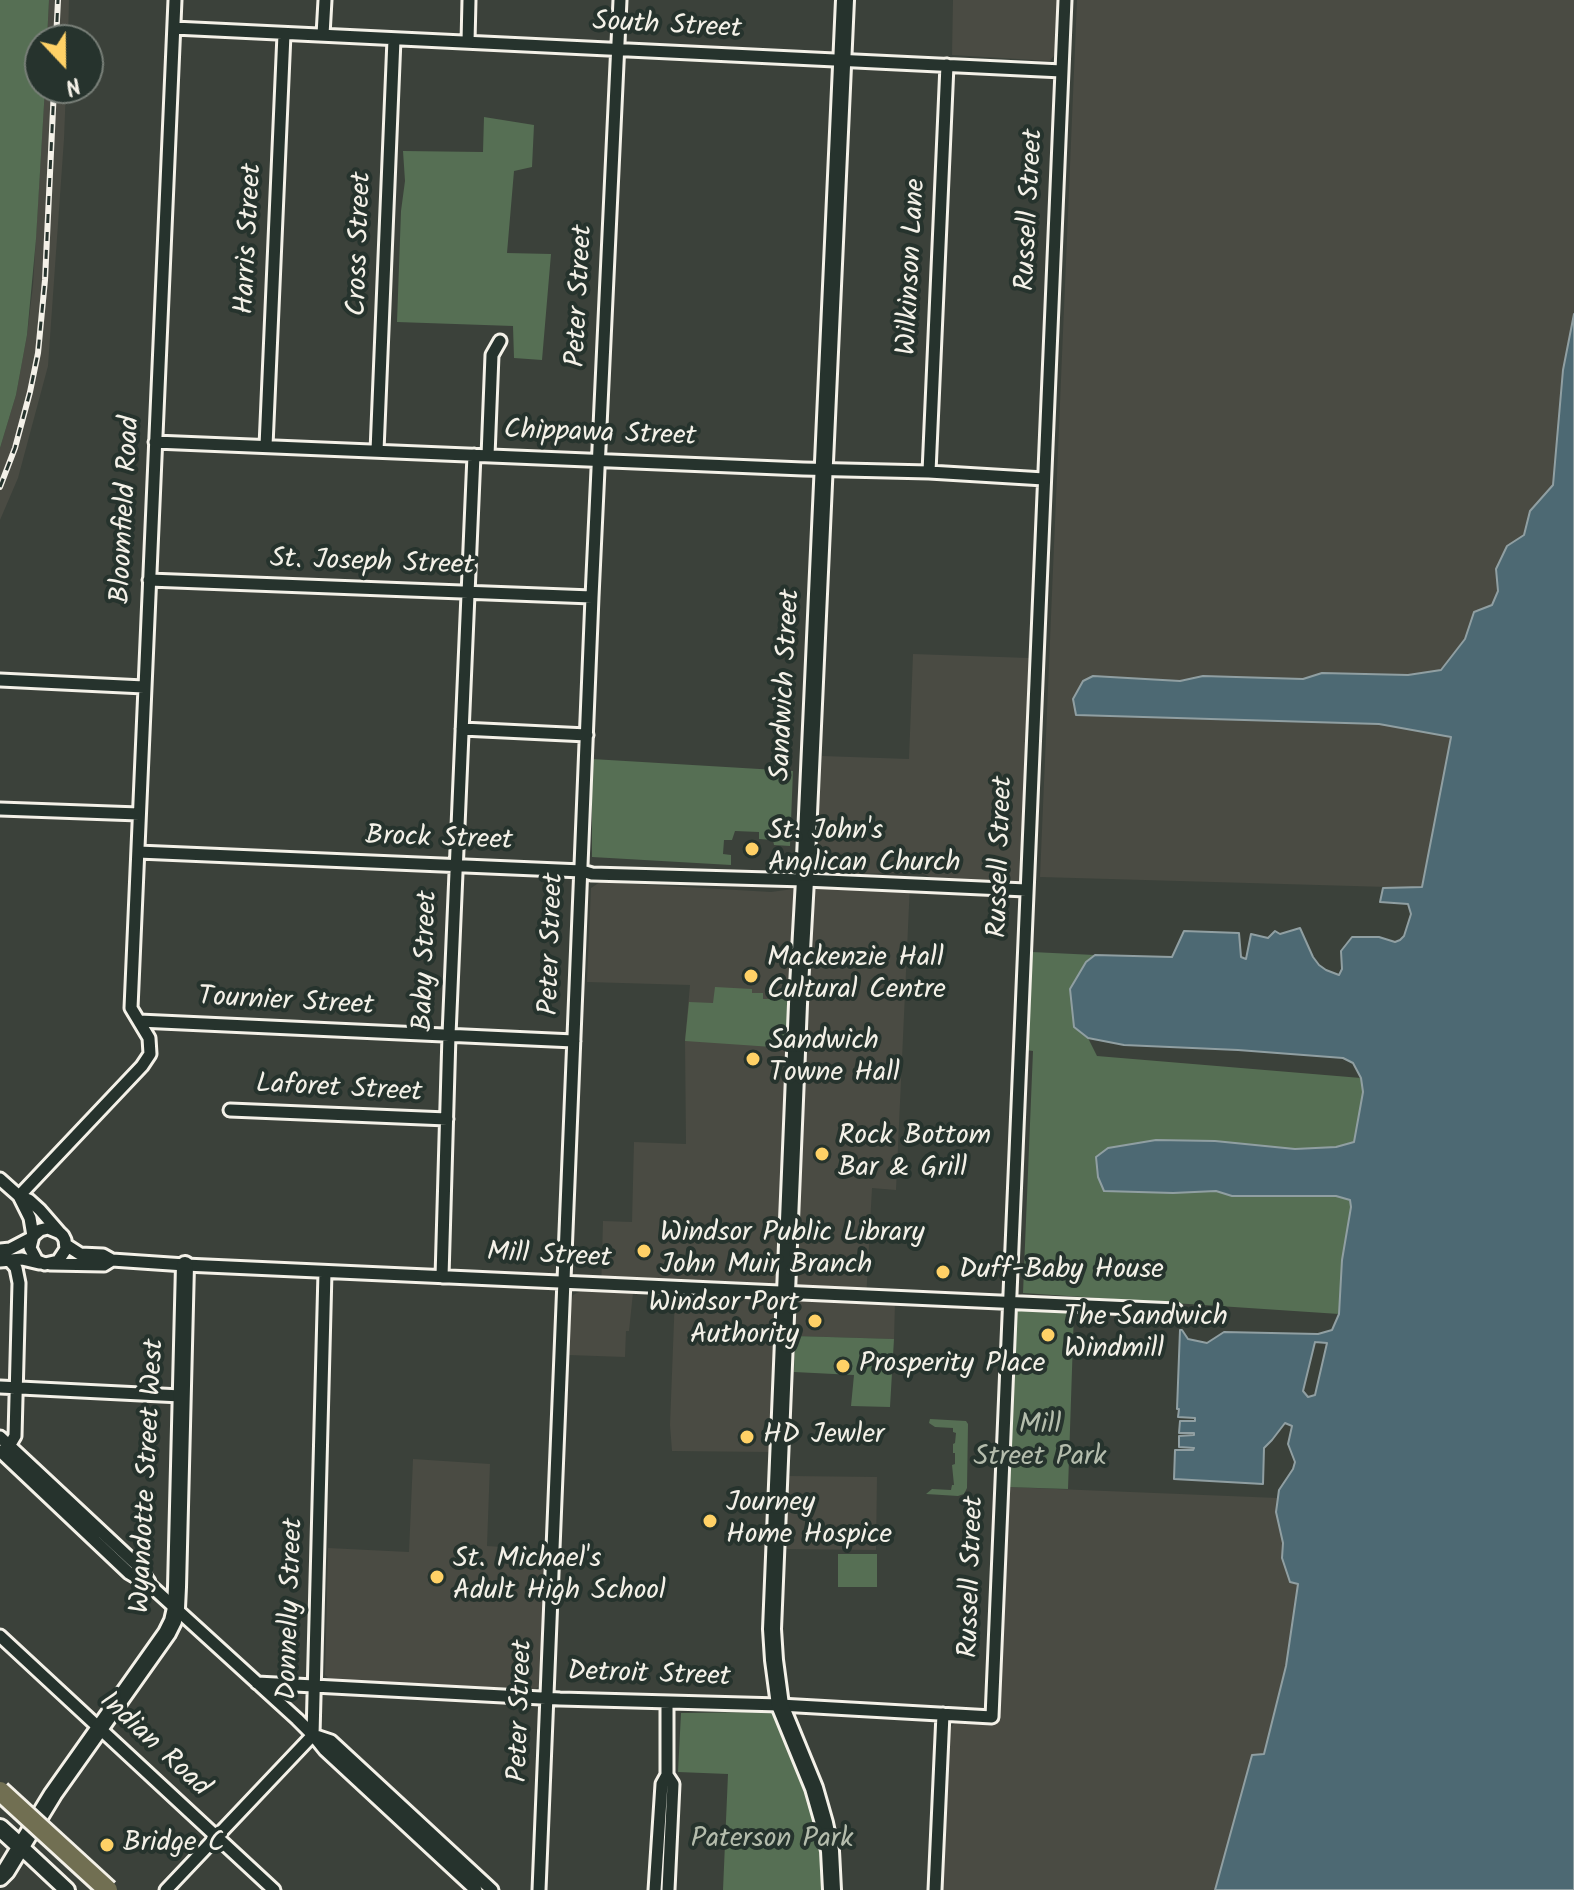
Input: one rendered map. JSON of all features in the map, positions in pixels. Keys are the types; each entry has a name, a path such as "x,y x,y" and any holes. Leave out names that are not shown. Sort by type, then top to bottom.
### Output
{"highway":[{"path":"0,1791 108,1890"}],"main road":[{"name":"Sandwich Street","path":"832,1890 830,1851 824,1823 814,1788 780,1705 772,1629 845,0"},
{"name":"Wyandotte Street West","path":"0,1877 53,1794 173,1621 176,1608 185,1265"},
{"path":"0,1828 21,1847"}],"street":[{"name":"Bloomfield Road","path":"19,1196 150,1054 149,1038 131,1008 175,0"},
{"path":"323,35 325,0"},
{"path":"468,42 469,0"},
{"name":"Peter Street","path":"539,1890 592,597 620,0"},
{"name":"Russell Street","path":"992,1717 1065,0"},
{"name":"South Street","path":"174,28 1062,71"},
{"name":"Harris Street","path":"266,446 284,34"},
{"name":"Cross Street","path":"377,451 394,39"},
{"name":"Wilkinson Lane","path":"929,472 947,65"},
{"path":"488,456 492,355 500,341"},
{"name":"Chippawa Street","path":"155,442 1044,479"},
{"name":"Baby Street","path":"442,1277 449,1035 474,455"},
{"name":"St. Joseph Street","path":"149,580 592,597"},
{"path":"0,680 144,687"},
{"path":"462,729 587,735"},
{"path":"0,809 139,814"},
{"name":"Brock Street","path":"138,852 582,871 592,874 1026,890"},
{"name":"Tournier Street","path":"139,1021 574,1041"},
{"name":"Laforet Street","path":"230,1110 447,1119"},
{"path":"0,1179 40,1210 66,1245 61,1258 27,1270 19,1283"},
{"path":"19,1196 30,1218 31,1253 37,1261 45,1264"},
{"path":"0,1250 10,1249 44,1228 60,1233"},
{"name":"Mill Street","path":"66,1245 80,1254 103,1255 112,1260 185,1265 1176,1310"},
{"name":"Mill Street","path":"4,1261 22,1259 80,1266 104,1265 112,1260"},
{"path":"4,1261 16,1268 19,1283 15,1436 4,1450"},
{"name":"Donnelly Street","path":"166,1890 313,1735 325,1272"},
{"path":"0,1387 181,1396"},
{"path":"0,1437 4,1450 137,1565 151,1586 476,1890"},
{"name":"Indian Road","path":"0,1636 274,1890"},
{"name":"Detroit Street","path":"257,1683 992,1717"},
{"path":"655,1890 662,1784 667,1775 667,1702"},
{"path":"935,1890 943,1714"},
{"path":"313,1735 331,1741 492,1890"},
{"path":"667,1775 673,1784 668,1890"},
{"path":"21,1847 67,1890"}],"shaded area":[{"path":"49,0 69,0 68,24 48,24"},
{"path":"953,0 1059,0 1056,53 1050,61 952,55"},
{"path":"1077,0 1574,0 1574,315 1553,485 1531,511 1524,535 1496,569 1498,591 1492,605 1475,612 1465,639 1441,670 1408,675 1322,673 1303,679 1203,676 1180,681 1379,724 1451,736 1422,888 1040,877"},
{"path":"44,104 65,104 48,366 18,478 0,520 0,448 16,395 33,285"},
{"path":"913,654 1029,658 1023,880 935,879 921,873 826,874 815,865 822,756 909,759"},
{"path":"600,882 771,892 822,885 910,884 896,1190 872,1188 866,1300 895,1302 894,1339 795,1336 795,1360 773,1359 770,1452 672,1451 670,1425 675,1295 633,1293 625,1357 568,1355 573,1295 581,1291 601,1292 603,1221 632,1222 634,1142 686,1144 685,1041 690,985 587,982 591,888"},
{"name":"St. Michael's Adult High School","path":"413,1459 490,1464 487,1546 548,1550 542,1684 534,1690 333,1683 325,1675 328,1548 409,1552"},
{"path":"789,1476 877,1477 876,1550 784,1549"},
{"path":"1008,1487 1278,1498 1276,1512 1283,1543 1282,1558 1298,1584 1286,1666 1264,1755 1252,1755 1215,1890 941,1890 948,1730 955,1723 965,1720 999,1721"}],"green space":[{"path":"0,0 49,0 48,24 24,24 24,104 44,104 27,335 16,395 0,448"},
{"path":"484,117 534,125 532,167 514,171 507,253 551,254 542,360 514,358 513,326 397,322 405,181 403,151 483,152"},
{"path":"592,759 793,771 790,846 774,845 773,840 759,839 759,832 735,831 732,840 724,840 723,854 731,855 731,865 592,857"},
{"path":"1032,952 1095,955 1086,962 1074,1027 1088,1038 1097,1056 1361,1078 1363,1092 1355,1142 1336,1147 1295,1149 1215,1141 1156,1140 1104,1191 1216,1191 1232,1196 1336,1196 1350,1199 1339,1314 1023,1293 1033,1051 1026,1050"},
{"path":"715,987 752,989 752,993 763,993 763,999 789,999 792,1009 791,1039 787,1048 685,1041 689,1002 713,1003"},
{"name":"Mill Street Park","path":"1024,1308 1074,1310 1068,1489 1008,1487 1015,1316"},
{"name":"Prosperity Place","path":"795,1336 894,1339 890,1407 851,1406 854,1375 794,1372"},
{"path":"930,1419 966,1421 968,1424 967,1488 964,1494 926,1494 932,1489 951,1490 954,1485 952,1465 955,1464 953,1444 956,1433 953,1428 935,1427 929,1423"},
{"path":"838,1554 877,1554 877,1587 838,1587"},
{"name":"Paterson Park","path":"681,1713 772,1713 777,1718 809,1796 821,1845 824,1890 723,1890 728,1774 678,1772"}],"water":[{"path":"1574,314 1574,1890 1215,1890 1252,1755 1264,1754 1286,1666 1298,1584 1290,1582 1282,1558 1283,1543 1276,1512 1279,1490 1295,1462 1288,1444 1292,1426 1285,1423 1264,1448 1263,1484 1174,1479 1175,1450 1194,1448 1179,1447 1179,1436 1194,1435 1179,1433 1180,1421 1195,1421 1195,1418 1178,1417 1180,1330 1188,1339 1207,1343 1224,1332 1318,1334 1332,1330 1339,1314 1350,1200 1336,1196 1232,1196 1216,1191 1104,1191 1098,1177 1096,1157 1108,1148 1156,1140 1215,1141 1295,1149 1336,1147 1354,1142 1363,1092 1361,1078 1353,1063 1343,1058 1124,1045 1088,1038 1074,1027 1070,989 1086,962 1095,955 1172,957 1184,931 1239,933 1241,957 1246,959 1251,934 1268,938 1275,931 1280,934 1300,928 1319,965 1339,975 1342,969 1341,951 1352,937 1400,940 1411,914 1408,904 1380,902 1383,888 1422,887 1451,737 1379,724 1076,715 1073,699 1083,681 1093,676 1180,681 1203,676 1303,679 1322,673 1408,675 1441,670 1465,639 1474,612 1492,605 1498,591 1496,569 1507,546 1524,535 1530,511 1553,485 1563,370","holes":["1315,1342 1327,1343 1315,1395 1308,1397 1303,1391"]}],"railway":[{"path":"57,24 58,0"},
{"path":"0,487 15,448 38,353 45,280 53,104"}],"place":[{"name":"St. John's Anglican Church","path":"752,849"},
{"name":"Mackenzie Hall Cultural Centre","path":"751,976"},
{"name":"Sandwich Towne Hall","path":"753,1059"},
{"name":"Rock Bottom Bar & Grill","path":"822,1154"},
{"name":"Windsor Public Library John Muir Branch","path":"644,1251"},
{"name":"Duff-Baby House","path":"943,1272"},
{"name":"Windsor Port Authority","path":"815,1321"},
{"name":"The Sandwich Windmill","path":"1048,1335"},
{"name":"Prosperity Place","path":"843,1366"},
{"name":"HD Jewler","path":"747,1437"},
{"name":"Journey Home Hospice","path":"710,1521"},
{"name":"St. Michael's Adult High School","path":"437,1577"},
{"name":"Bridge C","path":"107,1845"}]}
